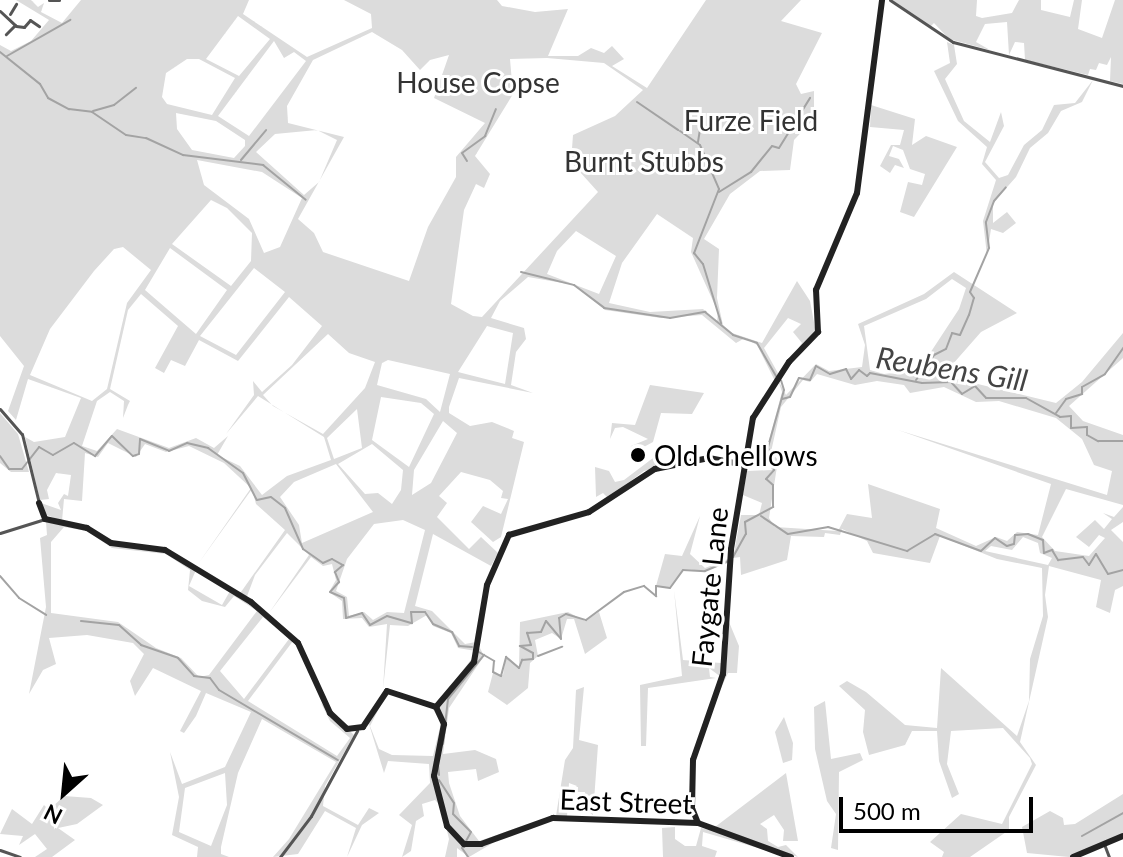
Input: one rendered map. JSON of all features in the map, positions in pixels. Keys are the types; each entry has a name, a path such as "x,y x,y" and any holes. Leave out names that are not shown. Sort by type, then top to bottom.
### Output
{"street":[{"path":"49,0 59,0"},
{"name":"Faygate Lane","path":"698,823 692,808 692,764 700,729 723,677 731,558 754,415 778,378 817,336 816,290 857,196 882,0"},
{"path":"890,0 953,42 1123,86"},
{"path":"8,16 14,6"},
{"path":"0,11 15,26"},
{"path":"6,34 15,26 24,27 29,19 39,26"},
{"path":"0,409 20,430 45,519"},
{"path":"280,857 313,812 357,731 387,691 436,707 470,668 477,650 487,585 509,535 590,511 655,469 709,458 746,465"},
{"path":"0,533 45,519 87,528 111,543 165,550 223,583 294,638 331,716 357,731"},
{"name":"East Street","path":"436,707 444,724 434,776 445,822 464,844 481,844 553,818 698,823 791,857"},
{"path":"1073,857 1123,836"},
{"path":"1104,844 1109,857"},
{"path":"0,850 20,857"}],"green space":[{"path":"16,0 31,0 38,7 44,3 41,12 62,23 81,0 249,0 243,14 307,57 372,28 371,14 344,0 497,0 502,6 535,12 568,9 548,56 578,56 591,48 604,53 612,46 624,59 612,66 647,88 706,0 801,0 781,21 822,33 796,84 801,94 814,91 814,119 794,140 790,170 760,171 730,194 704,239 719,249 717,298 723,325 732,333 762,343 797,281 810,301 816,333 795,353 802,343 793,332 801,324 788,318 764,348 779,375 775,381 757,345 745,338 736,343 702,315 661,318 605,310 574,285 528,277 500,301 491,318 524,328 526,339 516,352 511,385 533,393 459,378 449,407 449,413 470,426 492,422 514,431 512,438 524,442 501,537 493,542 471,522 483,506 501,514 508,499 501,498 503,491 490,480 461,472 439,496 447,503 437,517 469,549 481,537 498,553 491,566 433,534 415,606 432,611 465,644 476,642 476,651 458,648 451,633 433,626 427,615 408,626 390,625 383,689 387,624 369,627 362,618 343,619 342,601 329,592 336,580 332,564 323,566 311,557 269,613 309,555 287,533 255,575 246,599 293,641 248,701 337,756 350,738 330,721 321,703 354,735 325,786 323,806 358,825 369,808 379,813 362,825 347,857 356,828 325,811 298,854 273,857 289,839 336,762 262,719 238,773 221,847 221,854 229,857 197,857 198,847 172,835 179,797 170,752 182,784 225,767 251,712 206,693 196,716 184,733 180,731 201,691 153,668 135,696 130,681 144,654 133,643 87,635 49,638 56,664 43,670 29,694 46,607 40,538 47,535 46,522 87,530 103,541 166,554 112,548 87,531 64,527 51,542 51,613 118,622 156,648 181,658 199,677 209,675 257,611 234,596 225,607 202,601 188,590 190,570 167,555 196,570 189,586 222,605 230,591 241,592 285,530 256,504 252,489 198,564 251,488 224,463 189,446 166,452 145,444 136,457 108,443 98,457 85,453 82,501 64,499 62,521 44,514 41,503 61,510 58,503 64,494 68,496 71,475 56,473 47,490 49,499 40,500 25,437 34,442 65,437 81,398 28,379 16,420 8,411 24,366 0,336 0,45 11,51 31,41 49,20","holes":["238,16 270,39 239,76 206,59","372,32 402,50 420,70 430,60 449,55 434,98 485,123 456,157 456,177 428,227 409,281 323,252 314,233 298,219 319,182 304,195 256,152 275,134 316,130 288,123 287,106 313,60","274,41 284,58 294,52 306,61 249,136 218,116","547,58 604,63 643,90 615,116 573,135 571,162 598,192 482,317 473,316 451,304 464,210 476,184 484,188 490,174 475,156 513,94 510,59","187,59 199,59 235,78 212,115 167,104 162,97 166,73","176,113 216,121 245,140 245,146 234,158 192,150 177,129","197,160 262,172 302,198 280,247 264,253 249,219 204,185","211,200 227,208 252,233 251,261 231,286 172,244","657,214 693,238 691,252 718,312 717,322 703,309 650,312 609,303 622,263","576,231 616,256 599,294 547,274 557,251","123,247 151,270 127,303 107,389 92,401 30,375 50,329 114,249","170,248 227,290 196,334 145,290","254,268 285,292 236,355 200,336","141,294 178,326 155,368 164,373 171,360 185,366 199,340 238,361 289,297 322,326 292,365 262,392 253,381 254,395 226,434 258,396 272,404 263,395 328,334 349,353 375,362 365,388 323,434 284,412 324,437 331,460 287,476 262,495 240,466 217,455 228,436 214,448 196,438 169,448 117,429 97,451 82,446 97,401 110,392 124,401 123,418 130,401 110,389 128,310","487,326 513,333 505,384 458,372","388,360 450,374 440,412 426,399 377,385 382,363","381,397 421,403 434,414 409,467 372,440","357,409 362,448 334,459 327,438","443,421 457,433 431,483 412,495 414,470","372,444 403,470 401,490 392,504 378,493 365,494 338,464","336,464 373,512 302,543 299,525 280,497 294,482","403,520 425,530 404,613 387,612 373,620 364,612 349,616 347,597 336,591 347,559 374,524","263,617 289,639 244,699 220,671","225,773 227,805 211,846 179,832 185,788"]},
{"path":"892,0 977,0 976,16 982,18 1012,13 1019,0 1041,0 1041,10 1070,17 1074,0 1082,0 1078,29 1102,38 1115,0 1123,0 1123,84 1110,81 1111,57 1107,65 1099,63 1096,70 1090,69 1088,75 1025,60 1024,43 1015,42 1009,55 1007,22 985,24 976,42 990,50 949,39 934,23 930,27"},
{"path":"947,42 954,45 957,64 945,79 964,121 990,142 1001,112 1004,126 985,162 999,178 1008,175 1024,145 1042,130 1054,105 1075,103 1093,80 1082,102 1061,111 1048,133 1030,148 1016,177 993,203 993,223 1007,212 1016,223 1003,233 991,229 987,255 983,221 996,180 982,164 987,147 958,121 934,71 950,63"},
{"path":"871,105 915,119 912,145 926,136 957,147 914,217 900,212 908,182 922,185 925,174 910,169 903,150 893,146 889,156 899,159 904,168 895,165 890,173 880,166 891,145 900,145 904,130 870,127"},
{"path":"318,130 344,137 320,180 337,140"},
{"path":"954,272 1017,313 981,332 945,373 949,377 1056,403 1082,382 1123,333 1123,358 1069,406 1083,421 1123,435 1123,505 1066,489 1042,537 1055,551 1089,556 1105,538 1099,535 1089,547 1076,537 1095,520 1104,529 1112,519 1103,513 1114,517 1123,507 1123,522 1111,530 1123,542 1123,586 1115,590 1110,613 1096,607 1101,580 1049,566 1045,595 1048,617 1020,742 1036,765 1009,817 1009,830 970,857 942,857 944,852 930,842 961,814 1002,824 1032,764 1030,758 1003,728 951,731 947,764 959,794 952,798 939,761 937,731 912,731 905,745 869,755 863,732 865,710 839,686 847,681 866,692 905,725 937,728 941,668 1017,736 1029,701 1030,659 1043,616 1042,568 997,559 940,536 930,563 873,553 867,541 842,529 840,535 791,536 787,560 741,575 740,557 733,558 741,515 759,515 762,503 743,495 747,471 772,470 765,455 782,392 778,380 786,395 816,364 829,371 862,367 865,345 858,324 924,294","holes":["952,279 966,288 959,309 919,370 884,374 870,370 864,326 926,299","817,374 855,385 877,381 904,385 910,393 944,387 976,402 999,401 1056,418 1082,439 1094,465 1112,471 1107,495 898,430 1051,484 1038,535 1017,532 1007,541 996,537 976,546 936,528 940,509 868,484 872,518 847,514 838,531 775,527 769,518 778,460 771,452 781,407 803,380 810,382","1023,537 1038,543 1040,553 1052,558 1048,565 985,551 991,546 1012,550"]},
{"path":"650,385 704,393 692,414 661,413 653,442 629,455 631,446 648,439 623,427 615,428 610,439 612,423 635,425"},
{"path":"0,413 18,434 29,472 11,472 0,463"},
{"path":"657,455 663,461 688,460 644,471 608,498 603,493 596,497 595,467 609,471 615,482 624,480"},
{"path":"700,516 690,554 705,568 728,559 728,563 705,571 684,569 670,588 656,586 665,554 682,556"},
{"path":"674,590 683,660 721,663 721,677 709,668 710,677 716,678 648,688 646,746 641,746 640,685 682,676"},
{"path":"568,612 585,621 599,612 607,638 585,654 574,619 567,619 561,639 552,633 535,640 538,656 530,663 528,688 507,705 488,692 493,673 503,675 506,657 519,667 520,622"},
{"path":"729,622 739,646 737,673 728,673 710,712 726,669"},
{"path":"480,648 484,656 449,708 443,754 475,750 496,759 499,772 478,781 476,769 448,772 449,783 460,816 479,841 522,826 469,857 457,848 457,857 445,857 449,839 441,806 435,800 422,804 424,816 416,821 411,851 402,857 412,825 399,815 430,783 429,764 388,761 384,773 369,724 387,693 370,726 379,749 392,755 433,756 441,723 433,709"},
{"path":"584,687 579,740 598,745 593,815 583,808 585,792 571,792 577,786 569,783 567,817 556,816 565,760 573,748 576,690"},
{"path":"825,701 831,759 860,753 863,760 839,772 838,850 831,848 836,814 827,801 815,749 814,707"},
{"path":"784,717 793,743 792,760 783,763 775,732"},
{"path":"786,773 798,841 783,841 784,830 774,815 760,824 767,829 768,841 778,847 786,845 798,857 715,827"},
{"path":"1123,794 1123,835 1069,857 1027,853 1022,827 1050,811 1063,818 1064,825 1075,824"},
{"path":"64,796 91,798 103,805 77,824 58,828 75,840 52,857 35,857 47,849 35,834 19,845 23,836 0,834 12,809 32,824 44,805 49,810"},
{"path":"675,827 675,839 685,846 696,846 701,828 747,839 789,857 703,832 702,846 717,851 715,857 663,857 662,828"}],"waterway":[{"path":"7,56 70,20"},
{"path":"0,52 40,84 48,98 69,109 92,112 126,135 146,138 183,155 263,165 306,200"},
{"path":"93,111 114,105 136,88"},
{"path":"719,192 751,172 772,146 779,148 810,98"},
{"path":"637,102 678,130"},
{"path":"467,161 462,153 485,136 496,109"},
{"path":"698,142 702,117"},
{"path":"241,160 266,130"},
{"path":"680,131 700,145 719,189 694,253 703,264 721,323"},
{"path":"916,380 934,355 946,349 952,333 960,335 974,298 970,292 989,248 986,222 994,201 1006,187"},
{"path":"521,272 574,285 604,308 670,318 705,312 733,335 757,343 776,376"},
{"path":"1056,413 1066,399 1082,394 1082,387 1105,374 1123,348"},
{"name":"Reubens Gill","path":"782,399 790,397 799,378 810,380 816,366 830,374 846,369 851,379 859,370 867,376 870,373 922,383 951,382 962,394 975,386 986,398 1026,398 1060,417 1071,416 1071,428 1087,427 1087,435 1098,441 1123,441"},
{"path":"733,557 746,534 745,522 773,507 773,485 766,479 774,470 768,447 784,390 781,380"},
{"path":"0,456 9,469 22,469 39,447 53,455 74,443 95,456 112,436 133,456 139,454 140,439 169,451 187,443 208,448 243,473 257,500 271,497 285,508 303,549 323,563 332,559 343,565 335,572 339,582 330,592 344,598 346,618 362,613 370,625 387,616 412,623 411,612 425,612 433,624 452,632 459,646 472,647"},
{"path":"761,516 788,534 828,527 907,551 935,534 981,551 995,538 1007,546 1014,544 1015,535 1028,534 1043,540 1044,553 1052,550 1058,560 1083,557 1089,565 1096,554 1108,574 1123,570"},
{"path":"477,651 494,661 493,672 501,676 506,657 519,668 522,660 533,659 533,653 520,646 531,645 527,633 541,632 546,621 561,639 559,618 566,614 586,620 624,592 644,586 656,596 656,586 670,588 683,570 705,571 728,561"},
{"path":"0,576 19,598 46,615"},
{"path":"81,621 119,625 141,645 178,658 194,676 210,678 219,690 338,760"},
{"path":"538,656 562,647"},
{"path":"443,744 448,699 484,655"},
{"path":"438,765 439,775"},
{"path":"439,780 454,803 453,814 471,832 462,848 468,857"},
{"path":"1082,836 1123,813"}],"place":[{"name":"Old Chellows","path":"638,455"}],"park label":[{"name":"House Copse","path":"478,82"},
{"name":"Furze Field","path":"751,120"},
{"name":"Burnt Stubbs","path":"644,161"}]}
